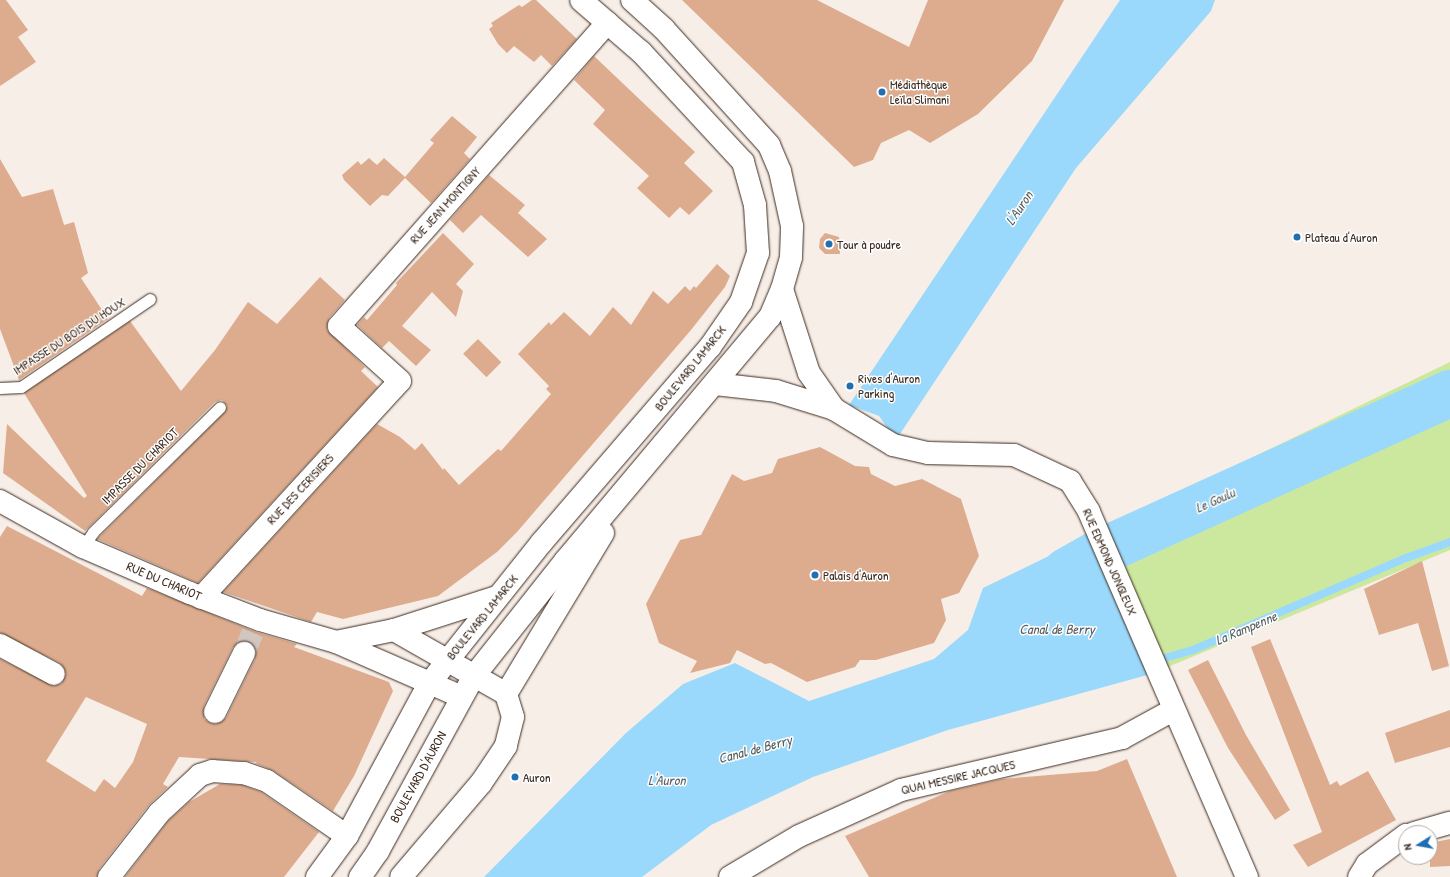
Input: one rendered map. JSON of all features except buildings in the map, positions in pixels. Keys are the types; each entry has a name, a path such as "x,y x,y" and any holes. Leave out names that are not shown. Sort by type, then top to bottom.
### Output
{"street":[{"name":"BOULEVARD LAMARCK","path":"429,684 497,597 710,347 741,302 758,253 755,205 743,162 641,52 581,0"},
{"path":"474,676 565,561 770,317 782,289 791,257 792,226 780,171 769,145 664,29 632,0"},
{"name":"RUE JEAN MONTIGNY","path":"400,381 339,326 607,23"},
{"name":"RUE EDMOND JONGLEUX","path":"782,289 809,373 840,413"},
{"name":"RUE DES CERISIERS","path":"201,598 400,381"},
{"name":"RUE EDMOND JONGLEUX","path":"715,384 776,391 840,413 893,445 928,453 1014,455 1070,481 1088,512 1247,877"},
{"path":"506,694 633,481"},
{"name":"RUE DU CHARIOT","path":"0,501 83,547 201,598 257,626 336,642 429,684 462,697"},
{"name":"RUE DU CHARIOT","path":"336,642 394,630 497,597"},
{"path":"394,630 506,694 513,717 506,746 481,783 401,877"},
{"path":"0,645 54,674"},
{"path":"215,712 244,653"},
{"name":"BOULEVARD D'AURON","path":"360,877 378,851 474,676"},
{"path":"317,877 347,836 429,684"},
{"name":"QUAI MESSIRE JACQUES","path":"730,877 800,836 900,790 1122,738 1173,710"},
{"path":"109,877 159,813 200,775 212,771 244,773 268,780 347,836"},
{"path":"1438,826 1450,823"},
{"path":"1359,877 1367,864 1398,841"}],"lane":[{"name":"IMPASSE DU BOIS DU HOUX","path":"0,388 21,387 150,299"},
{"name":"IMPASSE DU CHARIOT","path":"83,547 93,532 220,407"}],"green space":[{"path":"1450,362 1450,550 1151,674 1094,534"}],"water":[{"name":"L'Auron","path":"1120,0 1215,0 1211,11 1076,168 896,440 879,416 849,405"},
{"path":"1094,534 1151,674 948,730 813,777 711,825 642,877 484,877 626,733 683,684 735,663 809,701 934,659 968,630 983,588"}],"waterway":[{"name":"Le Goulu","path":"1060,577 1066,571 1101,551 1450,393"},
{"name":"La Rampenne","path":"1154,661 1193,650 1406,558 1450,542"}],"tunnel":[{"path":"244,653 253,632"}],"place":[{"name":"Médiathèque Leïla Slimani","path":"882,92"},
{"name":"Plateau d'Auron","path":"1297,237"},
{"name":"Tour à poudre","path":"829,244"},
{"name":"Rives d'Auron Parking","path":"850,386"},
{"name":"Palais d'Auron","path":"815,575"},
{"name":"Auron","path":"515,777"}],"water label":[{"name":"Canal de Berry","path":"1057,629"},
{"name":"Canal de Berry","path":"755,749"}]}
